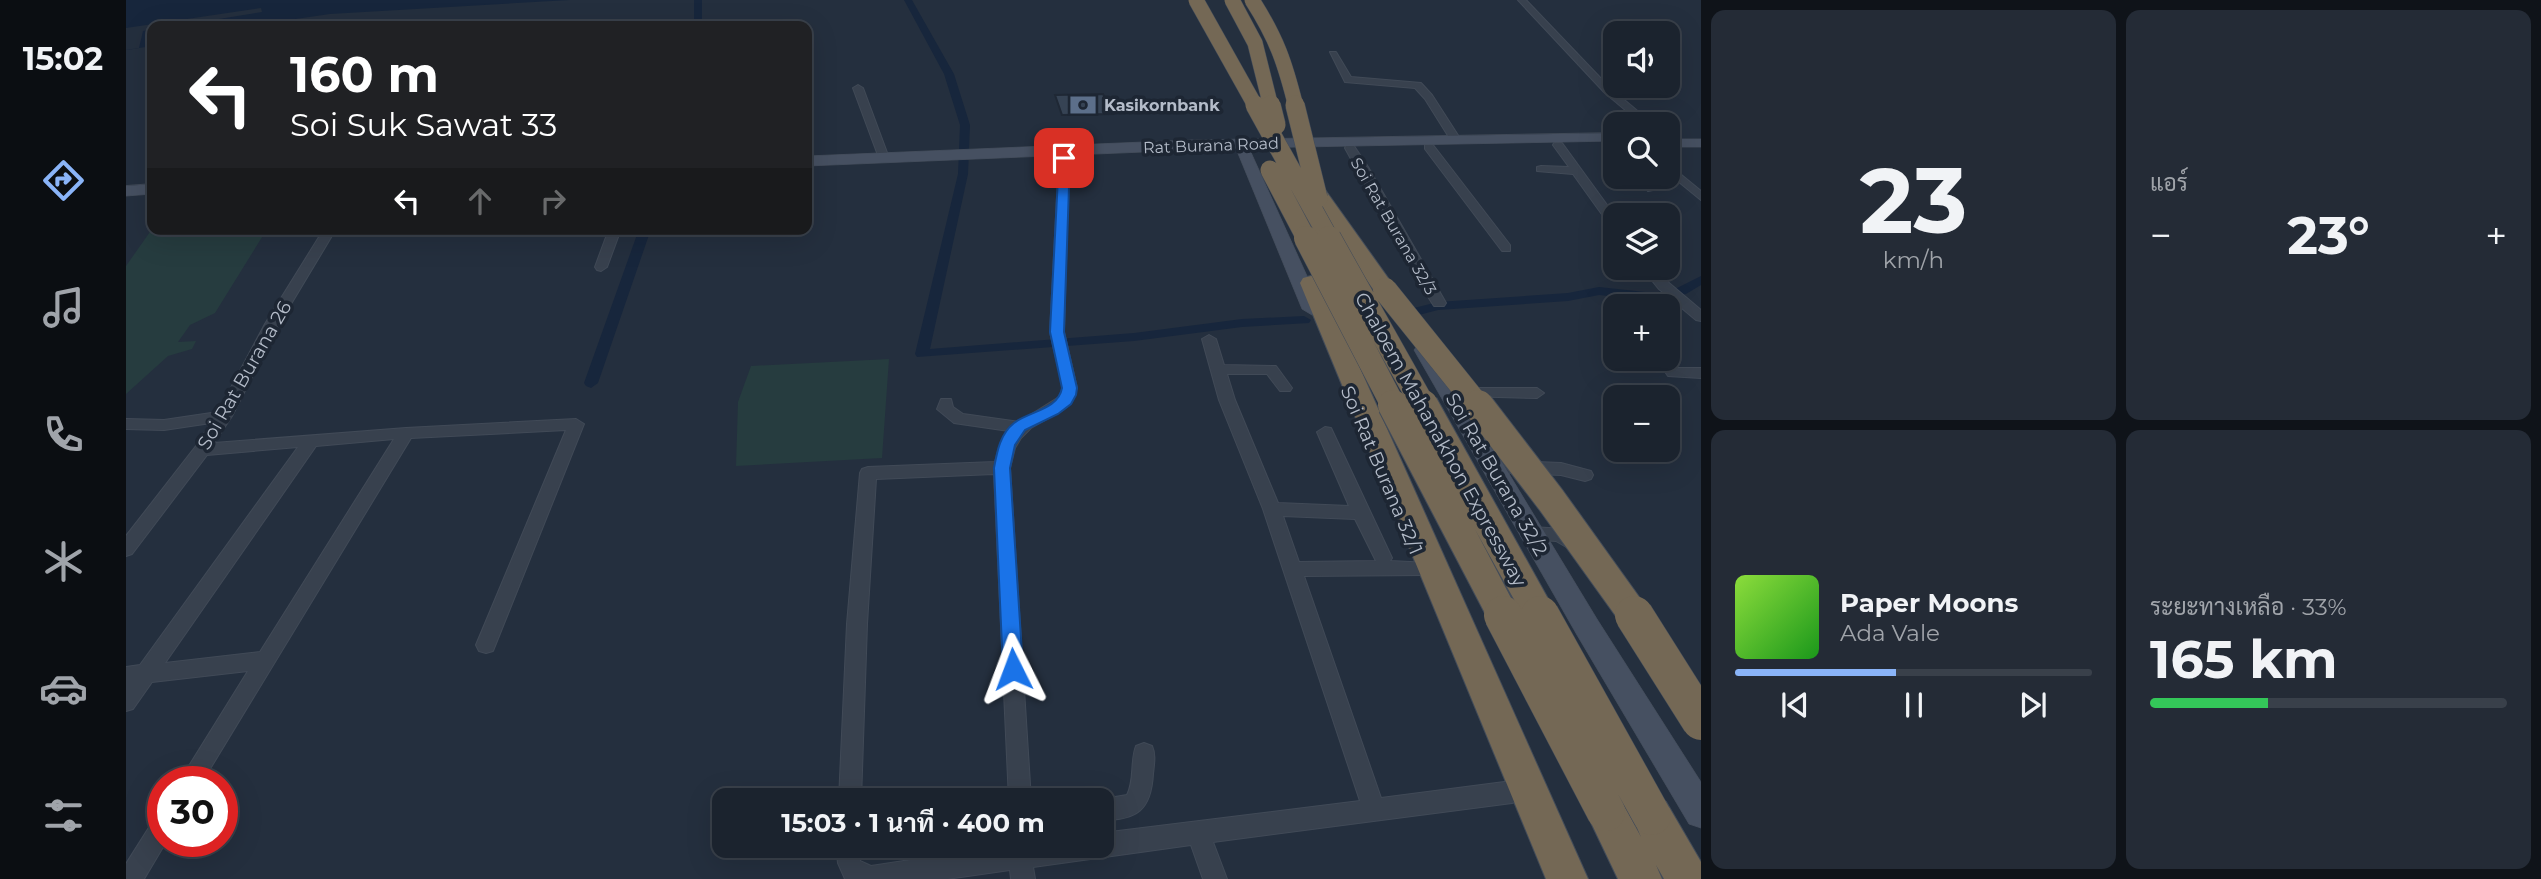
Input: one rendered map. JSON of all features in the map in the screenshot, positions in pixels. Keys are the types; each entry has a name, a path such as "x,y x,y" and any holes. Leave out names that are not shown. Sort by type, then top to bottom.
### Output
{"highway":[{"name":"Chaloem Mahanakhon Expressway","path":"1181,0 1641,879"},
{"name":"Chaloem Mahanakhon Expressway","path":"1196,0 1687,879"},
{"path":"1232,0 1258,52 1297,209 1315,256"},
{"path":"1252,0 1273,33 1283,56 1316,191 1338,257"},
{"path":"1287,171 1291,224 1305,269 1567,879"},
{"path":"1316,191 1378,281 1581,537 1646,632 1701,721"}],"main road":[{"name":"Rat Burana Road","path":"812,168 1193,144 1603,137"}],"street":[{"path":"1522,0 1607,90 1634,112"},
{"path":"1333,54 1348,80 1410,83 1420,87 1456,140"},
{"path":"858,88 884,158"},
{"path":"1680,136 1701,135"},
{"path":"1680,143 1701,143"},
{"name":"Rat Burana Road","path":"812,160 1064,158 1350,148 1603,144"},
{"path":"1558,145 1603,207"},
{"path":"1429,147 1506,248"},
{"name":"Soi Rat Burana 32/3","path":"1350,148 1374,186 1421,277 1439,303"},
{"name":"Soi Rat Burana 32/2","path":"1301,150 1697,806"},
{"name":"Soi Rat Burana 32/1","path":"1245,151 1422,563 1548,879"},
{"path":"1019,788 1002,468 1007,444 1020,427 1066,401 1070,388 1059,339 1064,158"},
{"path":"1541,169 1577,171"},
{"path":"1680,179 1701,197"},
{"path":"126,191 147,189"},
{"path":"126,199 147,197"},
{"name":"Soi Rat Burana 26","path":"128,544 202,450 272,324 326,235"},
{"path":"601,267 613,235"},
{"path":"1660,280 1701,317"},
{"path":"1209,339 1227,400 1272,509 1374,810"},
{"path":"1218,370 1271,369 1285,388"},
{"path":"1673,373 1701,373"},
{"path":"1449,393 1536,393"},
{"path":"946,403 945,409 959,419 1020,427"},
{"path":"126,424 164,425 223,415"},
{"path":"202,450 406,433 576,424 486,645"},
{"path":"1325,432 1383,558"},
{"path":"200,766 406,433"},
{"path":"126,702 136,676 312,440"},
{"path":"1492,466 1561,469 1585,474"},
{"path":"850,788 856,624 868,473 1002,468"},
{"path":"1272,509 1360,513"},
{"path":"1531,534 1560,534 1568,539 1607,588"},
{"path":"1289,564 1383,558 1422,563"},
{"path":"1289,564 1422,563"},
{"path":"136,676 266,660"},
{"path":"1114,810 1124,810 1133,805 1139,796 1143,753"},
{"path":"1114,844 1512,792"},
{"path":"1198,833 1214,879"},
{"path":"130,879 147,852"},
{"path":"848,858 851,870 857,876 871,878 1020,860"}],"green space":[{"path":"148,235 263,235 215,313 190,325 178,342 196,341 192,349 168,356 126,394 126,266"},
{"path":"889,359 882,458 736,466 738,402 751,366"}],"water":[{"path":"126,0 570,0 330,14 282,21 147,21 147,47 126,50"}],"pier":[{"path":"261,8 262,12 219,21 173,21"},
{"path":"147,25 139,48 126,50 126,28"}],"building":[{"name":"Kasikornbank","path":"1103,94 1113,114 1062,115 1055,95"}],"waterway":[{"path":"698,0 698,21"},
{"path":"908,0 949,74 965,125 963,174 922,354 1134,337 1242,323 1304,320"},
{"path":"591,383 643,235"},
{"path":"1415,312 1438,306 1568,297 1599,291 1654,297 1681,291 1701,280"}],"place":[{"name":"Kasikornbank","path":"1083,105"}],"route":[{"path":"1013,669 1002,468 1007,444 1020,427 1053,410 1066,401 1069,395 1070,388 1057,332 1064,158"}]}
